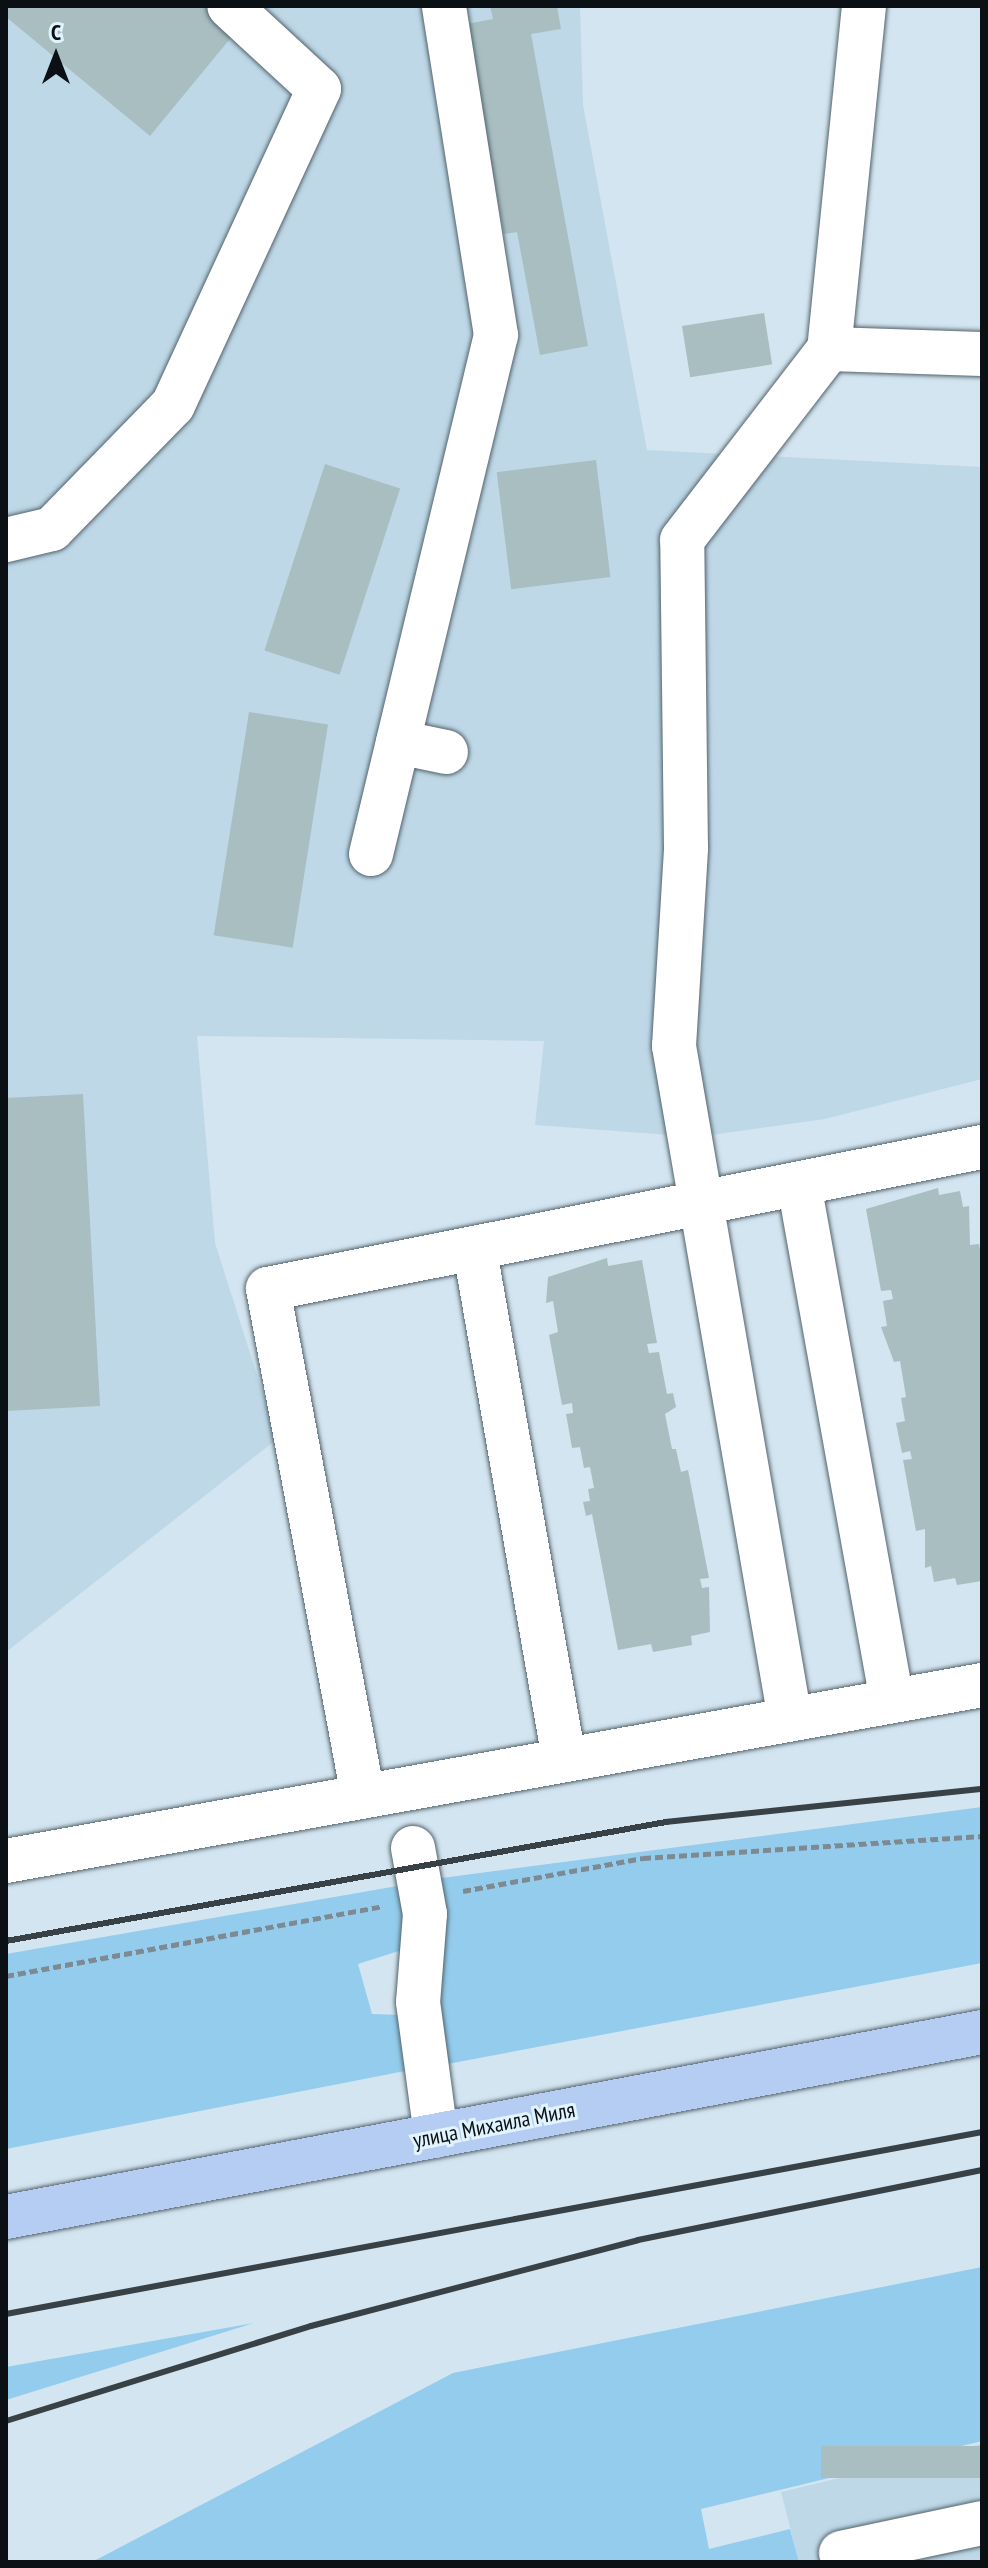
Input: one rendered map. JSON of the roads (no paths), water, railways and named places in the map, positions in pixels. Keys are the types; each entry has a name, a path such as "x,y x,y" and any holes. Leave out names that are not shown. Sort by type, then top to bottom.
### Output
{"main road":[{"name":"улица Михаила Миля","path":"6,2217 982,2032"}],"lane":[{"path":"6,540 52,529 173,405 319,89 229,6"},
{"path":"371,854 496,335 444,6"},
{"path":"790,1719 674,1046 686,848 682,540 829,349 864,6"},
{"path":"829,349 982,354"},
{"path":"398,742 446,752"},
{"path":"363,1796 268,1289 701,1208 799,1184 982,1147"},
{"path":"799,1184 892,1701"},
{"path":"475,1251 564,1759"},
{"path":"6,1861 982,1685"},
{"path":"413,1848 423,1898 418,2002 436,2136"},
{"path":"841,2553 982,2523"}],"railway":[{"path":"6,1941 666,1822 982,1789"},
{"path":"6,2314 982,2132"},
{"path":"6,2421 311,2326 638,2240 982,2170"}]}
